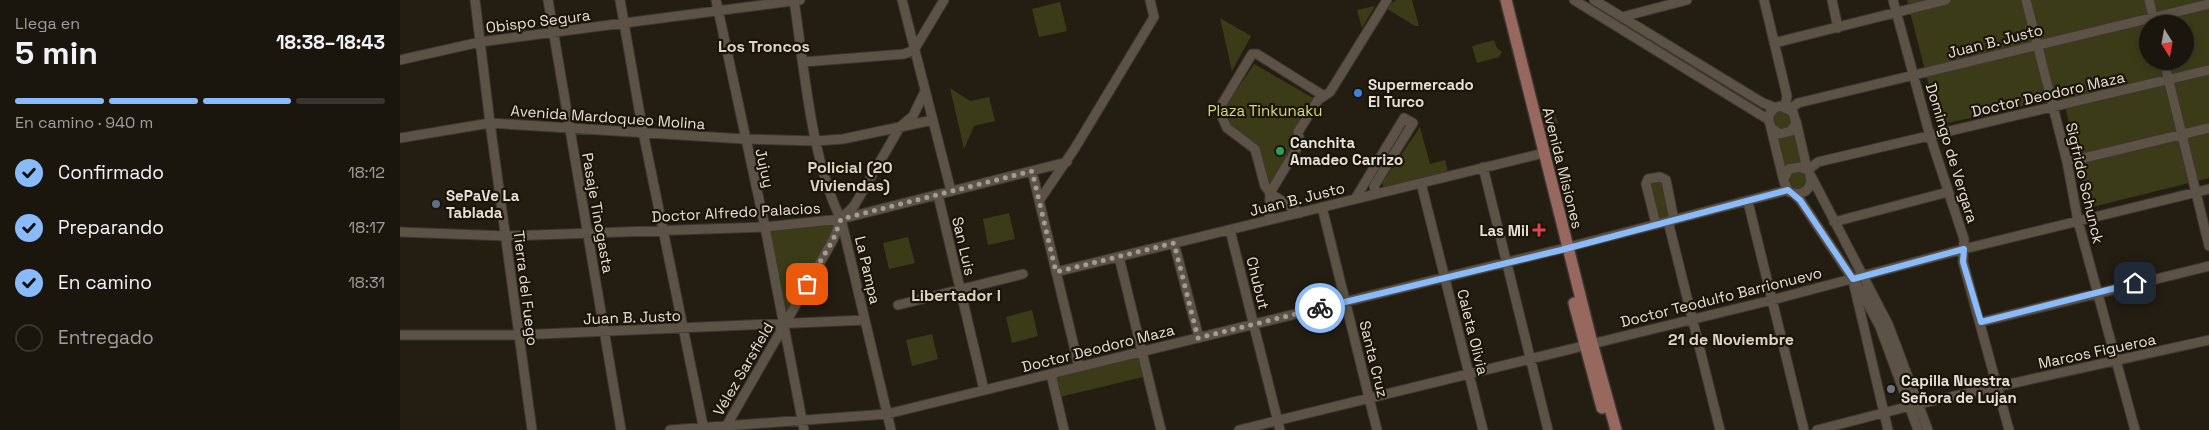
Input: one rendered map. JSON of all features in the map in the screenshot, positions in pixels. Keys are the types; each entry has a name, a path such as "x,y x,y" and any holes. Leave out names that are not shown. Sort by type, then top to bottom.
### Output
{"main road":[{"name":"Avenida Misiones","path":"1499,0 1541,153"},
{"name":"Avenida Misiones","path":"1506,0 1608,430"},
{"name":"Avenida Misiones","path":"1588,344 1616,430"}],"street":[{"name":"Tierra del Fuego","path":"475,0 532,430"},
{"name":"Pasaje Tinogasta","path":"548,0 621,430"},
{"path":"620,0 643,132 703,429"},
{"name":"Jujuy","path":"716,0 764,227 803,425"},
{"name":"Obispo Segura","path":"400,60 480,42 718,12 796,0"},
{"name":"La Pampa","path":"796,0 816,141 835,207 841,219 891,430"},
{"path":"902,0 924,93 933,120 951,192"},
{"path":"804,62 904,54 914,50 944,0"},
{"path":"1039,202 1067,162 1154,17 1150,0"},
{"path":"1268,220 1270,193 1300,143 1298,132 1318,100 1330,92 1387,0"},
{"path":"1574,0 1770,124 1778,133 1787,133 1794,127 1796,120"},
{"path":"1594,0 1767,106 1783,108 1796,120 1811,182 1807,191 1800,194 1791,192"},
{"path":"1622,17 1688,0"},
{"path":"1764,0 1787,96 1783,108"},
{"path":"1832,0 1838,28"},
{"name":"Domingo de Vergara","path":"1893,0 1930,136 1964,239 1963,262 1981,322 2008,430"},
{"path":"1774,43 1946,0"},
{"name":"Sigfrido Schunck","path":"2026,0 2067,162 2078,221 2135,430"},
{"path":"2149,0 2153,15"},
{"name":"Juan B. Justo","path":"2171,15 2209,4"},
{"name":"Juan B. Justo","path":"1783,108 2038,45 2139,23"},
{"path":"1300,213 1270,193 1265,186 1255,149 1227,128 1222,117 1222,104 1252,54 1257,54 1324,96"},
{"path":"2166,70 2209,246"},
{"name":"Doctor Deodoro Maza","path":"1808,171 1818,162 2209,70"},
{"name":"Vélez Sarsfield","path":"725,428 833,240 841,219 854,206 900,127 913,116 924,93"},
{"path":"1783,108 1770,112 1770,124 1784,180 1791,192 1800,200 1858,277 1856,298 1888,430"},
{"path":"1355,199 1404,118 1413,124 1374,186 1376,194"},
{"name":"Avenida Mardoqueo Molina","path":"400,138 490,123 744,139 816,141 843,139 933,120"},
{"path":"2067,162 2209,128"},
{"name":"Juan B. Justo","path":"1056,272 1541,153"},
{"name":"Doctor Alfredo Palacios","path":"400,232 506,236 764,227 841,219 1067,162"},
{"path":"1483,167 1548,430"},
{"path":"1784,180 1786,172 1791,168 1800,167 1808,171 1834,222 1914,405 1928,430"},
{"path":"1032,171 1079,367"},
{"path":"1656,224 1646,184 1648,179 1660,177 1666,180 1671,221 1691,318 1720,430"},
{"name":"Caleta Olivia","path":"1421,183 1483,430"},
{"name":"Doctor Teodulfo Barrionuevo","path":"1239,430 1279,425 1369,398 1691,318 1772,300 1964,249 2209,189"},
{"name":"Doctor Deodoro Maza","path":"670,430 803,425 888,414 1791,192"},
{"path":"1834,222 1948,192"},
{"name":"San Luis","path":"938,195 984,390"},
{"path":"1748,202 1804,430"},
{"name":"Santa Cruz","path":"1322,207 1377,430"},
{"name":"Chubut","path":"1230,230 1279,425"},
{"path":"1174,243 1198,338"},
{"path":"1119,257 1161,430"},
{"path":"1981,322 2209,266"},
{"path":"898,305 1023,274"},
{"name":"Juan B. Justo","path":"400,335 518,335 865,320"},
{"name":"Marcos Figueroa","path":"1817,430 1914,405 2209,340"},
{"path":"1051,374 1064,430"},
{"path":"1914,405 1918,430"}],"green space":[{"path":"1396,0 1412,0 1419,26 1415,26 1386,8"},
{"path":"1907,0 2209,0 2209,178 2088,208 2063,97 1939,125"},
{"path":"1060,2 1067,31 1039,37 1032,9"},
{"path":"1375,6 1362,28 1357,10"},
{"path":"1220,18 1251,36 1232,71"},
{"path":"1494,40 1497,48 1502,52 1499,57 1477,63 1472,46"},
{"name":"Plaza Tinkunaku","path":"1254,64 1315,99 1296,143 1271,186 1267,185 1257,147 1230,125 1226,106"},
{"path":"950,88 970,101 989,97 995,121 974,126 964,149"},
{"path":"1545,107 1555,115 1558,123 1550,126 1558,159 1552,172 1536,110"},
{"path":"1782,111 1790,116 1791,120 1786,128 1782,129 1774,124 1773,120 1778,112"},
{"path":"1420,127 1430,164 1445,160 1448,172 1386,188 1382,183"},
{"path":"1796,132 1803,165 1784,171 1776,138 1787,137"},
{"path":"1793,171 1801,171 1806,176 1804,187 1793,189 1788,184 1788,176"},
{"path":"1660,180 1664,182 1670,213 1668,217 1660,219 1656,216 1649,185"},
{"path":"1009,213 1015,239 988,245 983,219"},
{"path":"826,224 832,226 832,233 789,309 785,311 769,232"},
{"path":"908,237 915,263 889,269 883,243"},
{"path":"1032,310 1038,336 1012,343 1006,317"},
{"path":"932,334 938,359 912,366 906,340"},
{"path":"1134,358 1139,360 1143,377 1060,397 1056,381 1059,377"}],"way so far":[{"path":"807,284 833,240 841,219 1032,171 1056,272 1174,243 1198,338 1320,308"}],"place":[{"name":"Supermercado El Turco","path":"1358,93"},
{"name":"Canchita Amadeo Carrizo","path":"1280,151"},
{"name":"SePaVe La Tablada","path":"436,204"},
{"name":"Las Mil","path":"1539,230"},
{"name":"Capilla Nuestra Señora de Lujan","path":"1891,389"}],"district":[{"name":"Los Troncos","path":"764,46"},
{"name":"Policial (20 Viviendas)","path":"850,176"},
{"name":"Libertador I","path":"956,295"},
{"name":"21 de Noviembre","path":"1731,339"}],"route":[{"path":"1320,308 1561,250 1567,246 1778,195 1788,190 1800,200 1853,279 1964,249 1963,262 1981,322 2135,283"}]}
